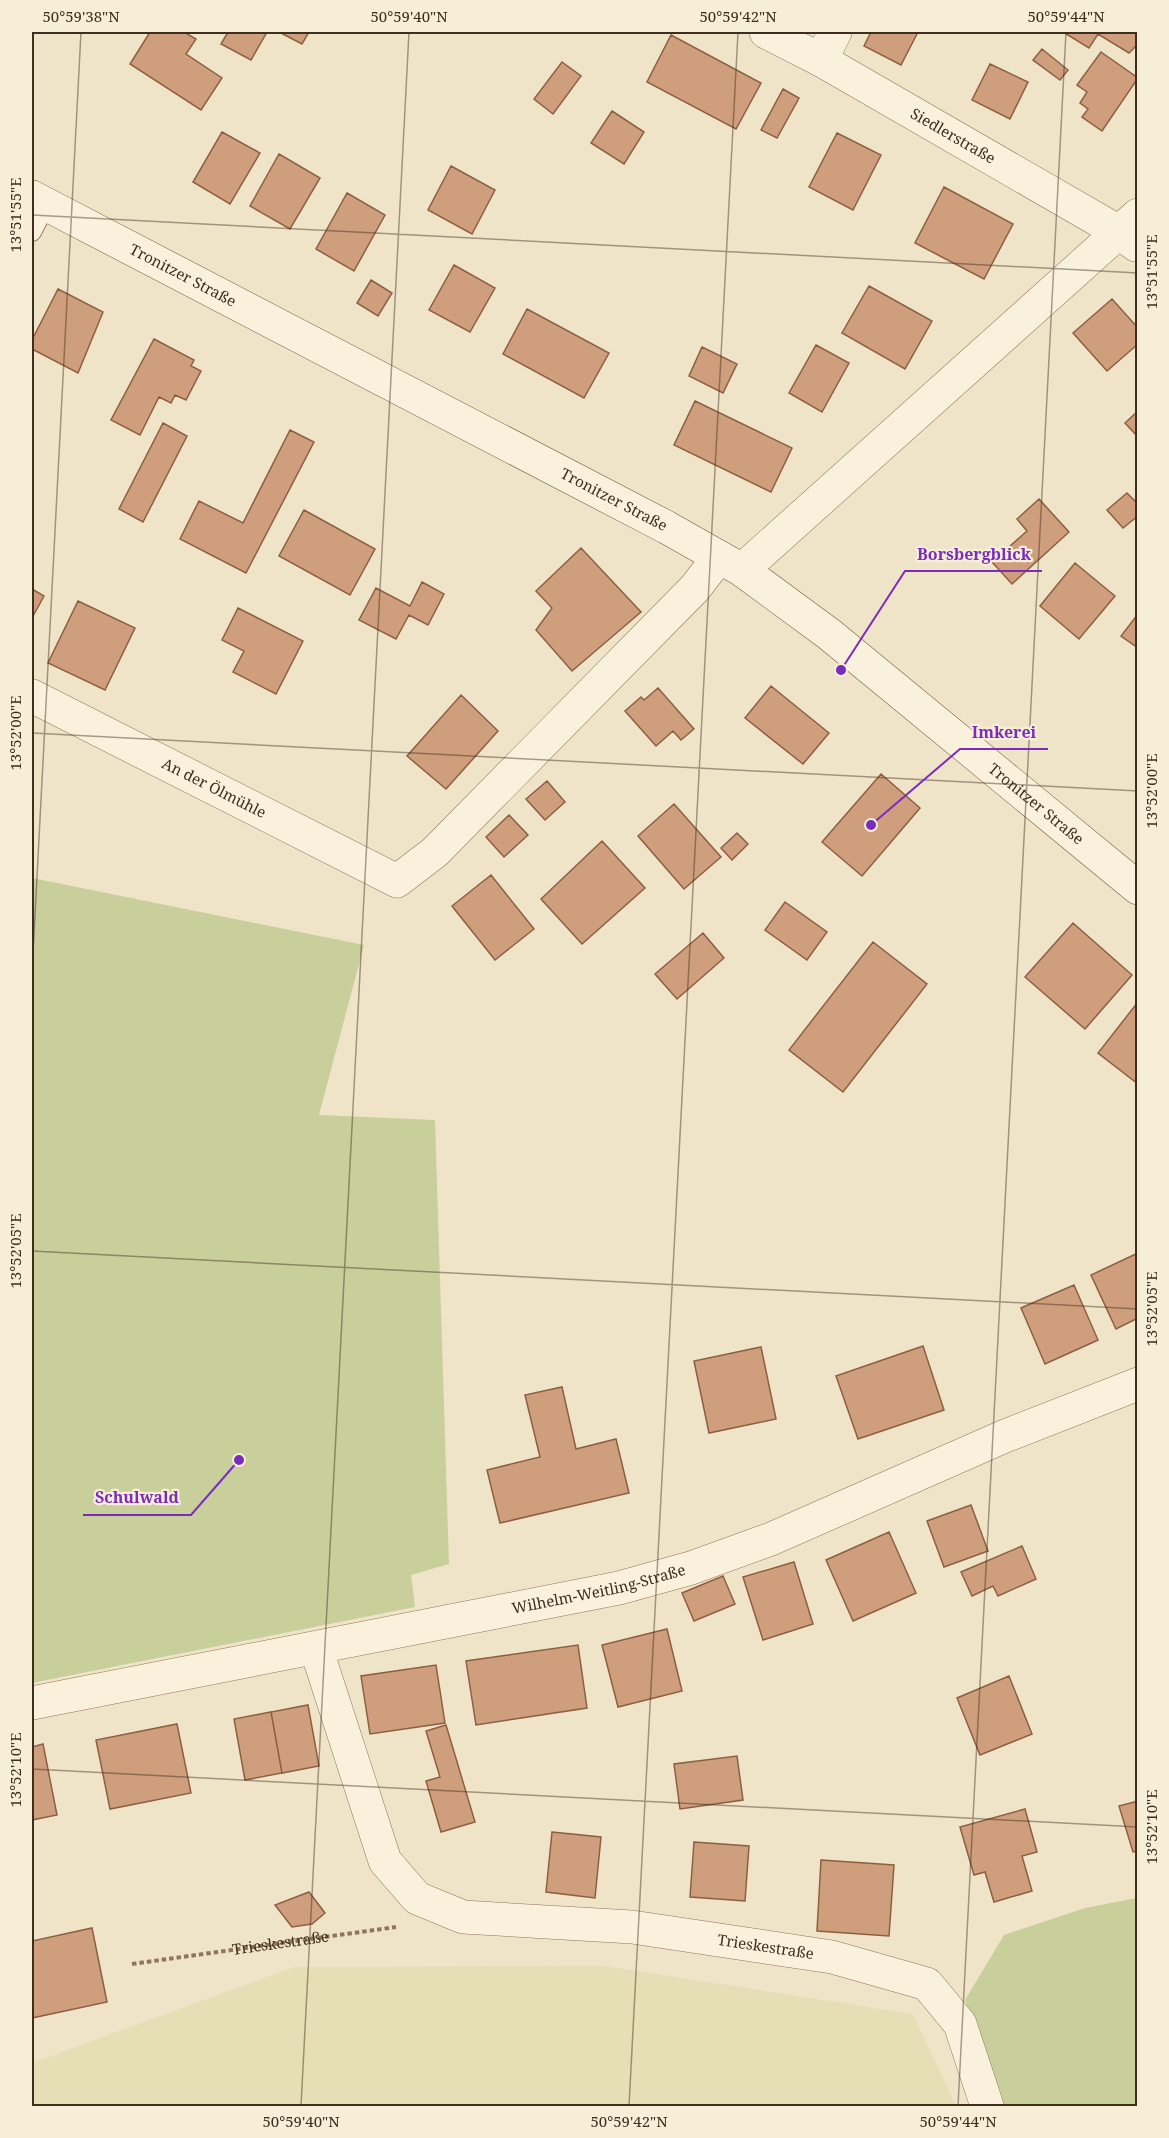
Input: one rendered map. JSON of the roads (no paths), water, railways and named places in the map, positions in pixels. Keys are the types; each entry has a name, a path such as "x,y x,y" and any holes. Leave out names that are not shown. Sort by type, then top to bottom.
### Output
{"street":[{"name":"Siedlerstraße","path":"766,32 1131,231"},
{"path":"821,60 835,32"},
{"name":"Tronitzer Straße","path":"36,212 666,527 730,564 829,634 1137,888"},
{"path":"730,564 1131,231"},
{"name":"An der Ölmühle","path":"32,696 397,881 435,852 694,588 730,564"},
{"name":"Wilhelm-Weitling-Straße","path":"32,1703 618,1588 691,1568 771,1539 1005,1436 1137,1384"},
{"name":"Trieskestraße","path":"316,1648 385,1861 417,1898 464,1917 644,1929 832,1957 927,1984 960,2024 987,2106"}],"place":[{"name":"Borsbergblick","path":"841,670"},
{"name":"Imkerei","path":"871,825"},
{"name":"Schulwald","path":"239,1460"}]}
